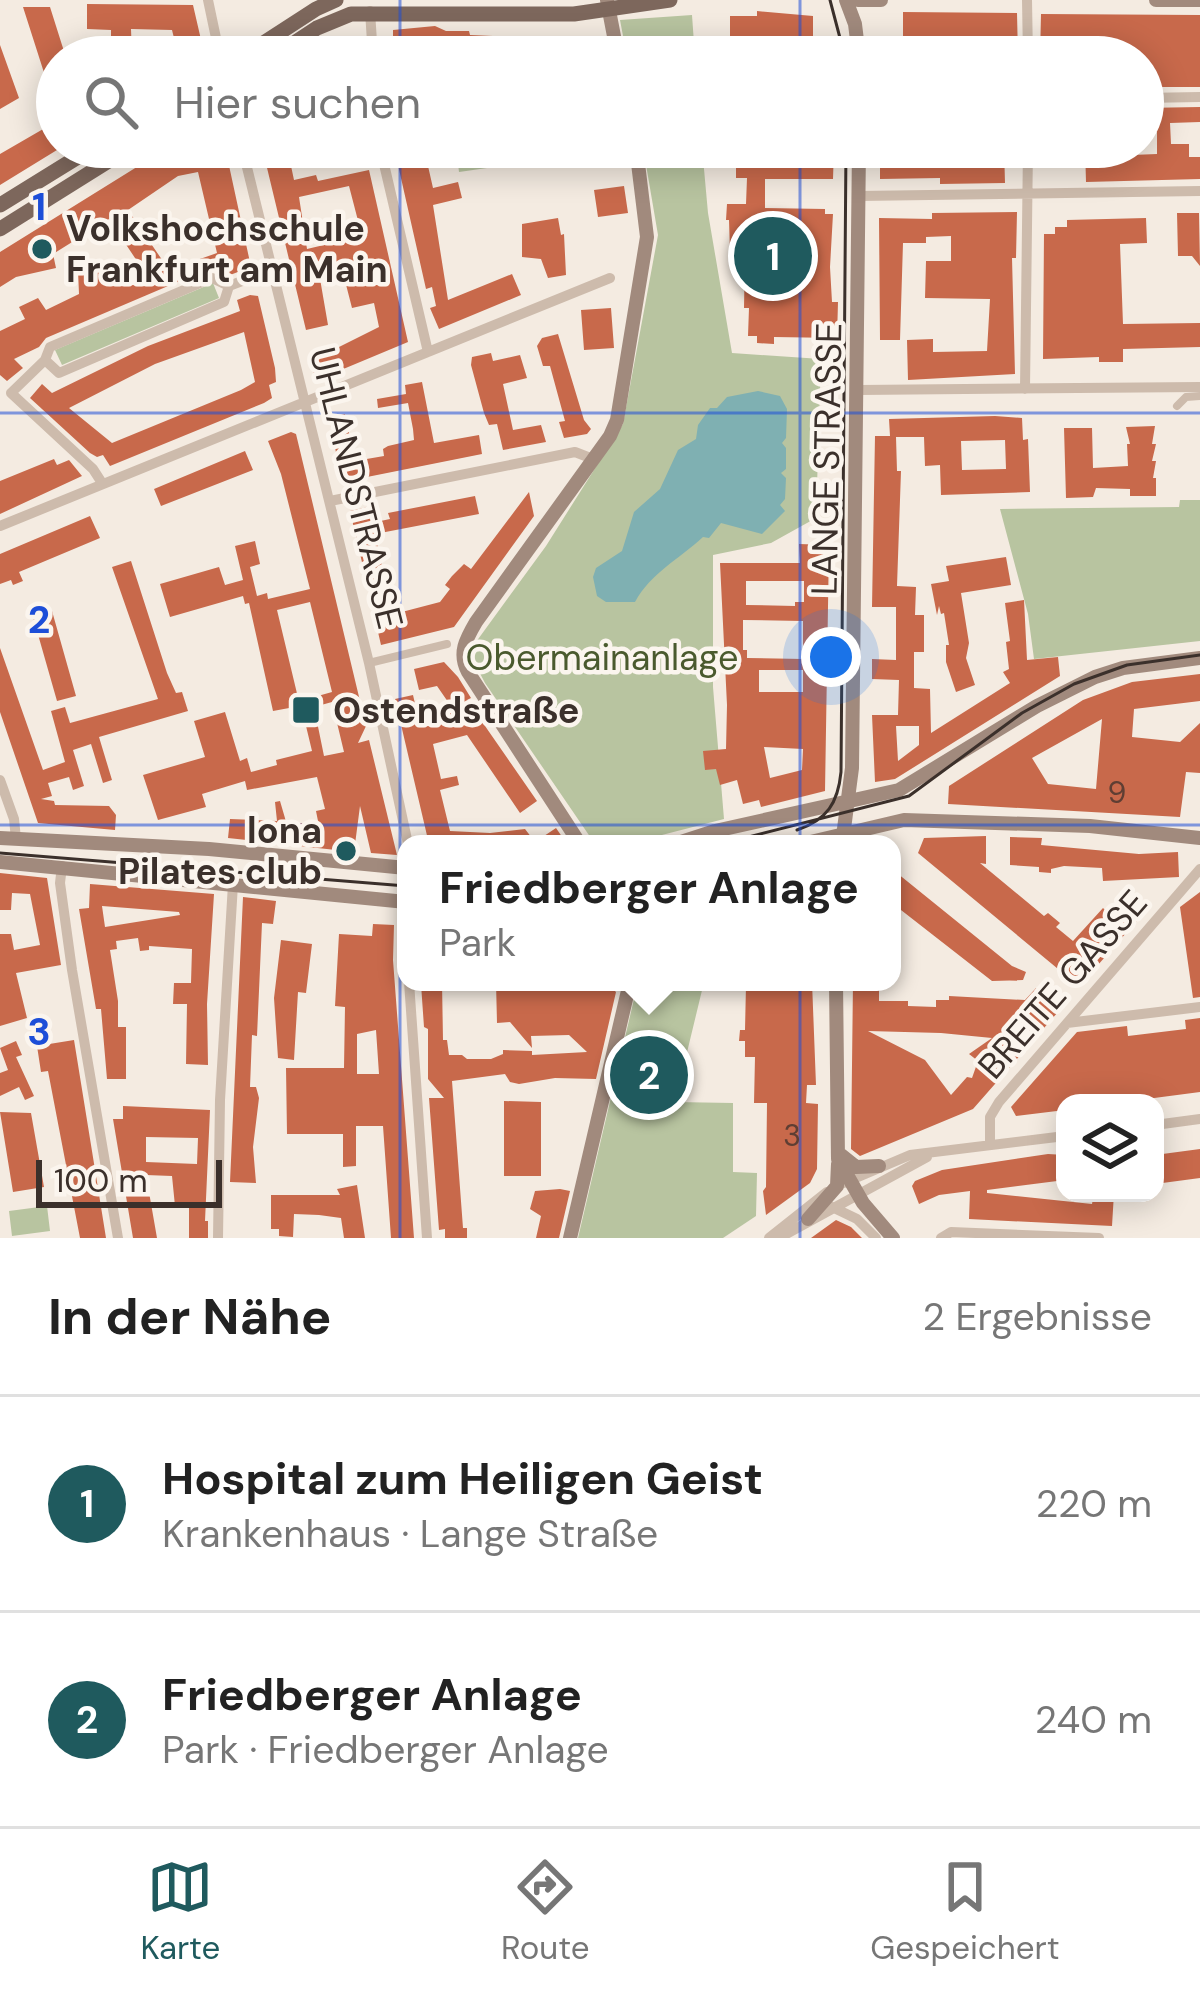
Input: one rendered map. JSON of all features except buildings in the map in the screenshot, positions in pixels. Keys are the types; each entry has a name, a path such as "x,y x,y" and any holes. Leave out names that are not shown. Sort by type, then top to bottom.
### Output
{"main road":[{"path":"274,36 336,0"},
{"path":"307,36 335,19 370,11 574,14 608,5 670,0"},
{"path":"846,0 856,36"},
{"path":"858,0 881,0"},
{"path":"1156,0 1200,1"},
{"path":"608,5 614,36"},
{"path":"0,205 60,168"},
{"path":"0,229 97,168"},
{"path":"575,835 468,672 463,656 476,622 610,436 618,415 646,250 639,168"},
{"name":"LANGE STRASSE","path":"844,835 849,802 859,390 860,168"},
{"path":"706,835 908,786 1017,718 1095,677 1123,668 1200,658"},
{"path":"853,835 904,820 947,820 1113,828 1200,838"},
{"path":"8,839 209,849 397,867"},
{"path":"0,862 397,901"},
{"path":"570,1238 628,991"},
{"path":"836,991 837,1152 848,1186 892,1238"},
{"path":"837,1152 851,1165 878,1174"},
{"path":"819,1209 848,1186"}],"street":[{"path":"208,0 216,36"},
{"path":"1027,0 1028,36"},
{"path":"370,11 372,36"},
{"path":"1164,98 1200,97"},
{"name":"UHLANDSTRASSE","path":"247,168 369,663 406,835"},
{"path":"385,168 428,352"},
{"path":"1025,389 1028,168"},
{"path":"859,196 1200,191"},
{"path":"102,483 93,469 11,393 45,360 50,347 212,278 230,286 271,269"},
{"path":"0,526 610,278"},
{"path":"45,360 59,374 224,302 230,286"},
{"path":"859,390 1200,387"},
{"path":"1177,406 1186,397 1200,397"},
{"path":"330,501 575,452 593,459"},
{"path":"369,663 447,644"},
{"path":"0,780 14,819 8,839"},
{"path":"62,866 60,883 72,970 118,1238"},
{"name":"BREITE GASSE","path":"990,1145 993,1110 1200,869"},
{"path":"218,1238 220,1100 233,884"},
{"path":"410,991 427,1238"},
{"path":"1067,1023 1200,1007"},
{"path":"1164,1124 1200,1119"},
{"path":"848,1186 910,1155 1056,1137"},
{"path":"869,1208 878,1174"},
{"path":"779,1238 819,1209"},
{"path":"769,1238 819,1209 857,1219 876,1238"},
{"path":"941,1238 951,1232 1099,1238"}],"green space":[{"path":"692,15 694,36 623,36 620,20"},
{"name":"Obermainanlage","path":"647,168 704,168 732,353 821,359 816,518 771,543 713,555 713,687 724,819 662,835 589,835 472,658 476,642 546,546 623,424 658,235"},
{"path":"213,283 219,298 62,365 55,350"},
{"path":"1180,500 1200,500 1200,641 1034,659 1028,614 1000,509 1179,507"},
{"path":"636,991 702,991 675,1102 733,1103 733,1172 757,1173 756,1216 723,1238 578,1238"},
{"path":"47,1206 50,1231 12,1236 9,1211"}],"water":[{"path":"758,391 780,396 787,409 782,443 786,469 781,473 786,478 785,499 780,505 785,511 762,534 721,523 709,538 703,537 657,575 635,602 606,602 597,596 596,568 622,551 634,512 660,489 678,450 696,439 698,425 710,408 717,408 727,397"}],"tram line":[{"path":"830,0 839,36"},
{"path":"797,830 829,809 841,772 846,168"},
{"path":"756,835 909,796 1022,713 1074,684 1127,665 1200,655"},
{"path":"0,853 397,885"}],"place":[{"name":"Volkshochschule Frankfurt am Main","path":"42,249"},
{"name":"Hospital zum Heiligen Geist","path":"773,256"},
{"name":"Ostendstraße","path":"306,710"},
{"name":"lona Pilates club","path":"346,851"},
{"name":"Friedberger Anlage","path":"649,1075"}]}
